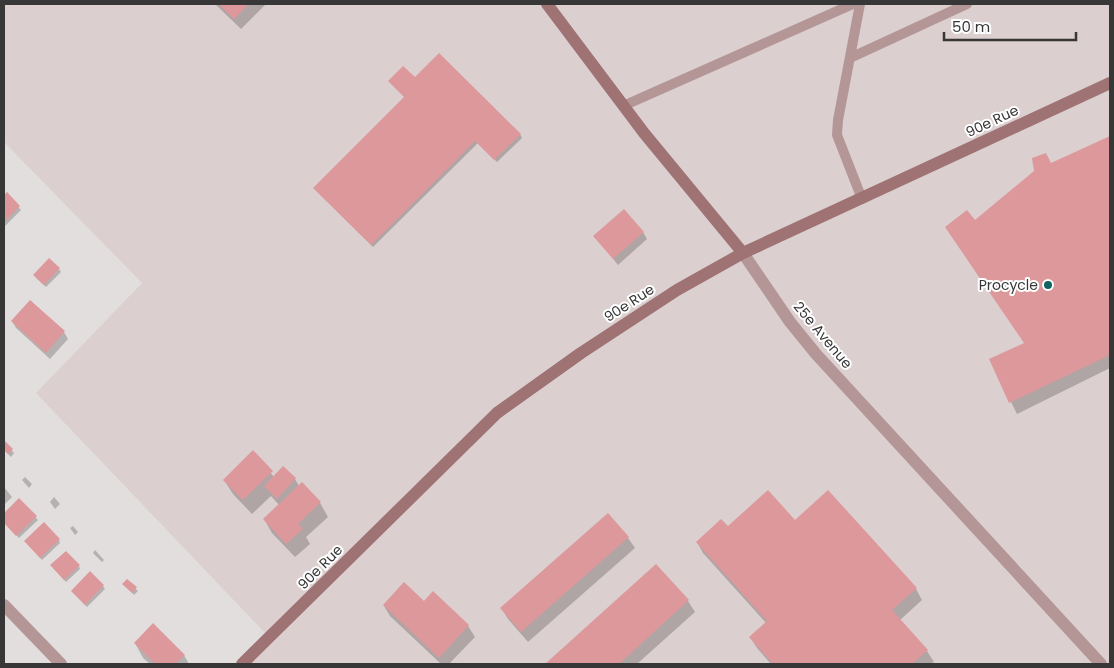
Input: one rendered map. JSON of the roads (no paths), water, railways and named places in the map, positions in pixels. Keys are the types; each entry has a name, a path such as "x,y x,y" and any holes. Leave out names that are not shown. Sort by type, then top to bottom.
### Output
{"street":[{"name":"25e Avenue","path":"547,4 644,133 743,253 790,322 816,354 1102,664"},
{"name":"90e Rue","path":"242,664 498,413 581,353 677,290 743,253 1110,83"},
{"path":"4,605 61,664"}],"lane":[{"path":"623,106 853,4"},
{"path":"860,4 837,135 862,199"},
{"path":"850,58 967,4"}],"place":[{"name":"Procycle","path":"1048,285"}]}
